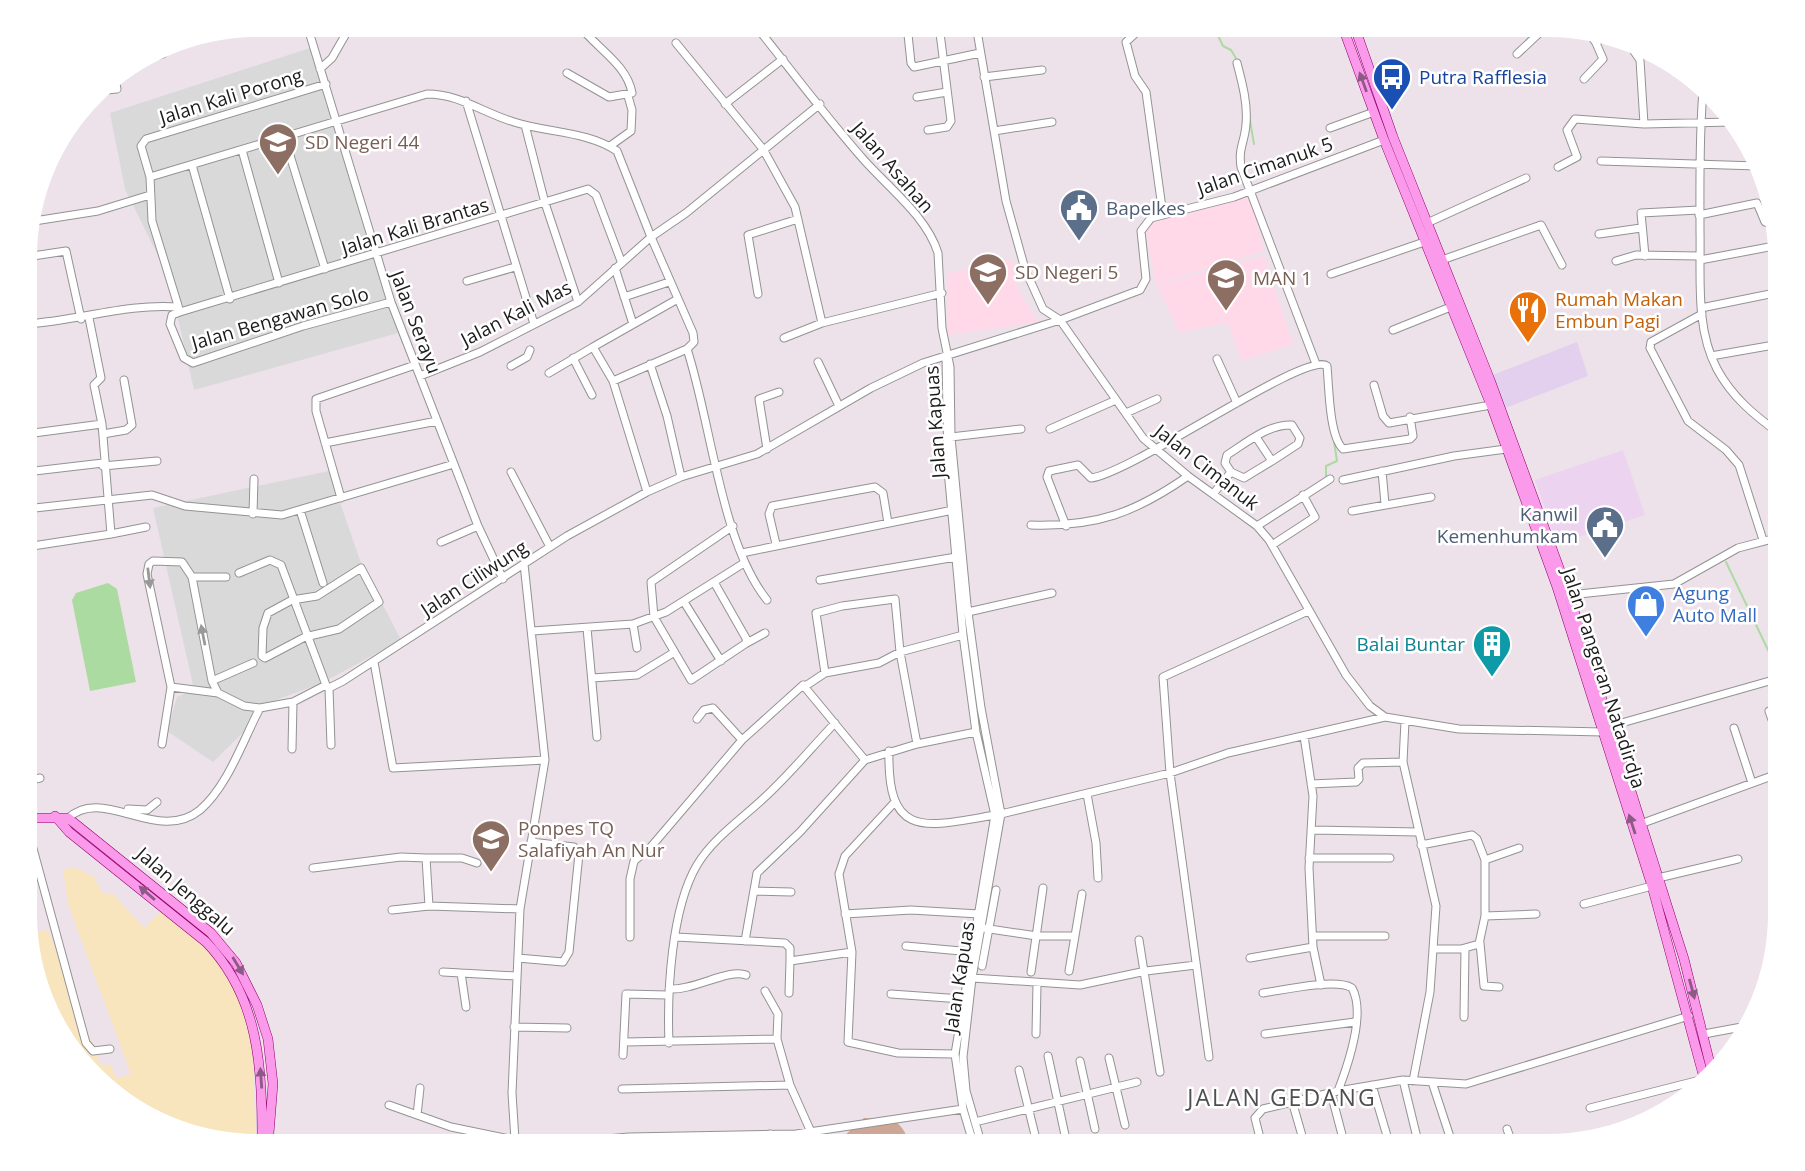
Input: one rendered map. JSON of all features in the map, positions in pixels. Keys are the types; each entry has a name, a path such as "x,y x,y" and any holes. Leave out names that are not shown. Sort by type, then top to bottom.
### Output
{"main road":[{"path":"1347,37 1374,112 1389,138"},
{"path":"1359,37 1389,138"},
{"path":"1350,46 1361,42"},
{"name":"Jalan Pangeran Natadirdja","path":"1389,138 1427,223 1429,240 1442,260 1564,596 1655,882 1694,1015 1703,1070"},
{"name":"Jalan Pangeran Natadirdja","path":"1389,138 1564,596"},
{"name":"Jalan Pangeran Natadirdja","path":"1606,729 1643,823 1655,882"},
{"path":"37,818 55,816 65,821"},
{"name":"Jalan Jenggalu","path":"65,821 206,942 223,962 242,993 256,1036 262,1084 262,1134"},
{"name":"Jalan Jenggalu","path":"65,821 211,933 236,963 257,1005 268,1039 272,1084 269,1134"},
{"name":"Jalan Pangeran Natadirdja","path":"1694,1015 1704,1034 1710,1063"}],"street":[{"name":"Jalan Serayu","path":"311,37 391,302 478,526 503,579"},
{"path":"320,69 332,58 344,37"},
{"path":"567,73 603,95 628,96 632,93 630,81 591,37"},
{"name":"Jalan Asahan","path":"766,37 930,234 937,253 947,355"},
{"path":"909,37 912,65 980,53"},
{"path":"928,130 950,124 940,37"},
{"name":"Jalan Cimanuk","path":"978,37 1006,201 1025,269 1044,309 1060,320 1155,450 1257,526 1272,545 1308,611 1359,693 1385,717"},
{"path":"1060,320 1140,290 1146,279 1142,226 1151,218 1163,215 1146,92 1135,76 1126,42 1132,37"},
{"path":"1517,54 1535,37"},
{"path":"676,43 763,149 795,206 822,323"},
{"path":"1584,79 1603,59 1596,43"},
{"path":"1636,54 1640,60 1644,124"},
{"path":"725,104 783,58"},
{"path":"1237,64 1247,123 1239,153 1248,191 1316,364"},
{"path":"984,77 1042,70"},
{"name":"Jalan Kali Porong","path":"149,177 141,146 146,139 326,84"},
{"path":"917,97 947,92"},
{"path":"177,311 156,240 149,177 413,96 447,94 524,125 574,135 610,146 621,158 650,237 693,334 694,342 687,349 613,381"},
{"path":"610,146 631,131 632,110 628,96"},
{"path":"1702,100 1700,258 1702,311 1711,356 1731,390 1747,410 1768,424"},
{"path":"466,101 534,324"},
{"name":"Jalan Kali Mas","path":"420,376 480,352 578,302 650,237 686,213 820,104"},
{"path":"1331,128 1374,112"},
{"path":"1558,167 1577,157 1568,136 1571,120 1644,124 1722,122"},
{"path":"994,131 1052,122"},
{"path":"524,125 545,203 578,302"},
{"path":"284,136 325,269"},
{"name":"Jalan Cimanuk 5","path":"1163,215 1248,191 1389,138"},
{"path":"242,150 279,283"},
{"path":"1601,161 1749,166"},
{"path":"192,165 230,299"},
{"path":"1427,223 1526,178"},
{"name":"Jalan Kali Brantas","path":"37,323 85,318 145,305 177,311 230,299 588,189 593,191 621,261"},
{"path":"40,220 98,211 150,195"},
{"path":"1645,256 1640,217 1643,211 1699,212 1758,203 1765,222"},
{"path":"758,294 748,234 798,219"},
{"path":"1442,260 1541,225 1562,265"},
{"path":"1599,234 1642,229"},
{"path":"1331,274 1429,240"},
{"path":"1616,261 1629,255 1700,258 1768,247"},
{"path":"37,255 66,251 85,318 101,379 94,386 102,424 103,464 111,534"},
{"path":"467,281 515,267"},
{"path":"615,268 633,324"},
{"path":"624,297 668,282"},
{"path":"784,338 822,323 942,293"},
{"path":"1763,540 1739,466 1726,450 1688,421 1650,348 1651,342 1702,311 1768,295"},
{"path":"550,373 676,300"},
{"name":"Jalan Bengawan Solo","path":"177,311 170,324 184,358 193,363 303,326 391,302"},
{"path":"1393,330 1452,306"},
{"name":"Jalan Ciliwung","path":"260,708 293,702 374,662 550,547 647,492 681,477 767,449 839,406 923,363 1060,320"},
{"path":"1711,356 1768,346"},
{"path":"593,347 613,381 647,492"},
{"path":"687,349 716,467 744,563 767,600"},
{"path":"511,366 527,357 530,350"},
{"name":"Jalan Kapuas","path":"947,355 951,438 977,708 976,732 998,815 962,999 955,1054 963,1109 970,1134"},
{"name":"Jalan Kapuas","path":"947,355 946,433 963,635 998,815 985,928 972,978 963,1057 966,1091 978,1134"},
{"path":"573,358 592,395"},
{"path":"1217,359 1237,403"},
{"path":"818,362 839,406"},
{"path":"650,364 667,416 681,477"},
{"path":"1066,526 1047,477 1049,471 1078,464 1089,476 1095,477 1155,450 1237,403 1316,364 1327,366 1332,417 1338,444 1343,449 1410,439 1413,436 1410,417"},
{"path":"341,498 316,411 317,398 415,365"},
{"path":"103,434 132,425 124,380"},
{"path":"1374,385 1386,422 1492,405"},
{"path":"767,449 760,400 779,392"},
{"path":"1126,413 1157,399"},
{"path":"1050,429 1116,400"},
{"path":"325,443 437,421"},
{"path":"37,433 102,424"},
{"path":"1282,425 1292,425 1300,438 1298,444 1244,478 1231,472 1225,463 1227,455 1256,437 1282,425"},
{"path":"951,438 1021,429"},
{"path":"1256,437 1272,461"},
{"path":"1343,480 1454,456 1506,449"},
{"path":"37,471 156,461"},
{"path":"37,508 152,495 175,504 253,514 282,514 454,464"},
{"path":"1382,471 1385,504"},
{"path":"511,472 550,547"},
{"path":"1213,494 1231,472"},
{"path":"1031,526 1066,526 1129,512 1188,476"},
{"path":"253,514 254,479"},
{"path":"1257,526 1330,479"},
{"path":"776,544 769,514 772,506 880,489 888,523"},
{"path":"1272,545 1315,517 1303,495"},
{"path":"1352,511 1431,497"},
{"path":"300,510 323,583"},
{"path":"742,553 953,510"},
{"path":"441,542 478,526"},
{"path":"733,526 655,577 650,589 654,617 691,680 765,634"},
{"path":"37,545 146,527"},
{"path":"1564,596 1674,584 1738,548 1768,539"},
{"path":"820,580 956,558"},
{"path":"162,744 171,687 147,568 153,561 174,559 186,565 192,577 212,681 218,693"},
{"path":"239,573 259,563 279,562 305,636 327,686 331,745"},
{"path":"532,631 633,624 684,602 744,563"},
{"path":"517,1134 514,1027 520,909 545,760 524,564"},
{"path":"361,568 379,602 330,634 305,636 265,658 262,656 266,617 292,600 317,596 361,568"},
{"path":"192,577 226,577"},
{"path":"714,582 745,634 745,644"},
{"path":"968,612 1052,593"},
{"path":"825,673 814,616 826,610 894,598 900,652 917,744"},
{"path":"684,602 721,661"},
{"path":"1209,1057 1170,773 1164,674 1308,611"},
{"path":"633,624 637,648"},
{"path":"587,628 597,737"},
{"path":"630,937 634,861 650,848 742,740 803,684 807,685 825,673 879,663 900,652 963,635"},
{"path":"592,678 637,675 673,653"},
{"path":"374,662 393,768 545,760"},
{"path":"212,681 253,663"},
{"path":"888,751 888,777 893,804 904,815 927,825 998,815 1170,773 1228,752 1385,717 1486,730 1606,729 1768,681"},
{"path":"803,684 865,760"},
{"path":"113,809 162,823 190,816 212,796 260,708 244,706 218,693 171,687"},
{"path":"292,749 293,702"},
{"path":"697,719 704,710 713,708 742,740"},
{"path":"1405,721 1403,762 1436,906 1430,992 1413,1081"},
{"path":"669,1043 668,992 676,937 693,873 699,862 835,723"},
{"path":"1734,728 1752,783"},
{"path":"745,941 757,873 800,832 865,760 888,751 976,732"},
{"path":"1304,736 1311,784 1313,830 1309,858 1313,947 1321,985"},
{"path":"1311,784 1356,782 1359,779 1358,768 1363,763 1403,762"},
{"path":"1643,823 1768,777"},
{"path":"1087,794 1096,843 1098,878"},
{"path":"65,821 77,813 113,809 148,810 157,802"},
{"path":"893,804 841,864 839,874 852,952 847,1038 850,1044 898,1053 955,1054"},
{"path":"1313,830 1418,832"},
{"path":"1421,845 1472,835 1477,839 1485,860 1485,916 1480,943 1484,986 1499,987"},
{"path":"518,958 563,962 569,952 579,854 574,847 531,842"},
{"path":"1485,860 1518,848"},
{"path":"313,868 401,858 461,858 477,863"},
{"path":"426,858 429,906"},
{"path":"1309,858 1390,858"},
{"path":"1584,904 1738,859"},
{"path":"37,861 86,1043 93,1051 110,1049"},
{"path":"1031,972 1043,888"},
{"path":"982,966 985,928 996,890"},
{"path":"754,891 790,892"},
{"path":"1069,971 1083,894"},
{"path":"392,910 429,906 520,909"},
{"path":"845,914 911,910 979,914"},
{"path":"1485,916 1536,914"},
{"path":"985,928 1037,936 1075,936"},
{"path":"1313,936 1385,936"},
{"path":"676,937 785,943 790,948 789,993"},
{"path":"1139,940 1160,1072"},
{"path":"1434,949 1465,948 1480,943"},
{"path":"906,946 972,952"},
{"path":"1250,958 1313,947"},
{"path":"1464,1017 1465,948"},
{"path":"790,961 852,952"},
{"path":"972,978 1080,985 1146,971 1196,965"},
{"path":"443,972 516,976"},
{"path":"623,1055 626,994 668,992 705,984 737,972 746,975"},
{"path":"461,973 466,1007"},
{"path":"1036,1034 1037,984"},
{"path":"1263,993 1321,985 1351,986 1356,999 1355,1022 1347,1067 1334,1092 1343,1134"},
{"path":"765,991 778,1014 777,1039 790,1084 811,1132"},
{"path":"891,994 962,999"},
{"path":"1260,1134 1257,1113 1292,1101 1403,1080 1466,1084 1694,1015"},
{"path":"1265,1034 1355,1022"},
{"path":"514,1027 567,1027"},
{"path":"1704,1034 1736,1028"},
{"path":"625,1042 777,1039"},
{"path":"1048,1056 1065,1134"},
{"path":"1109,1058 1125,1125"},
{"path":"1080,1061 1095,1129"},
{"path":"1019,1070 1035,1134"},
{"path":"1403,1080 1416,1134"},
{"path":"975,1122 1137,1082"},
{"path":"1432,1082 1448,1134"},
{"path":"1590,1108 1690,1083"},
{"path":"622,1089 790,1084"},
{"path":"1372,1085 1386,1134"},
{"path":"416,1115 420,1088"},
{"path":"1292,1101 1302,1134"},
{"path":"388,1105 479,1134"},
{"path":"770,1134 811,1132 963,1109"},
{"path":"1507,1129 1509,1134"}],"shaded area":[{"path":"310,48 398,333 194,390 169,278 125,189 110,113"},
{"path":"1250,197 1264,251 1156,284 1144,224"},
{"name":"MAN 1","path":"1264,256 1293,344 1241,361 1228,322 1179,333 1157,285"},
{"name":"SD Negeri 5","path":"1011,259 1019,291 1038,322 948,335 948,273"},
{"path":"1577,342 1588,376 1503,409 1490,376"},
{"path":"1623,450 1645,515 1557,544 1535,480"},
{"path":"329,471 360,560 401,640 322,683 276,700 213,762 167,731 177,697 194,689 153,508"},
{"path":"108,583 117,589 136,682 90,691 72,600 76,593"},
{"path":"74,867 93,876 103,893 112,893 144,928 162,910 206,942 241,1000 252,1043 256,1134 199,1127 159,1112 134,1097 101,1070 74,1037 53,999 44,972 38,931 48,930 100,1064 111,1066 116,1078 131,1074 68,904 63,870"},
{"path":"864,1118 889,1119 899,1124 905,1134 846,1134"}],"waterway":[{"path":"1219,37 1223,46 1231,50 1237,60"},
{"path":"1250,121 1254,144"},
{"path":"1326,477 1326,466 1337,461 1334,441"},
{"path":"1726,562 1768,650"}],"place":[{"name":"Putra Rafflesia","path":"1392,111"},
{"name":"SD Negeri 44","path":"278,176"},
{"name":"Bapelkes","path":"1079,242"},
{"name":"SD Negeri 5","path":"988,306"},
{"name":"MAN 1","path":"1226,312"},
{"name":"Rumah Makan Embun Pagi","path":"1528,344"},
{"name":"Kanwil Kemenhumkam","path":"1605,559"},
{"name":"Agung Auto Mall","path":"1646,638"},
{"name":"Balai Buntar","path":"1492,678"},
{"name":"Ponpes TQ Salafiyah An Nur","path":"491,873"}],"district":[{"name":"JALAN GEDANG","path":"1282,1098"}]}
